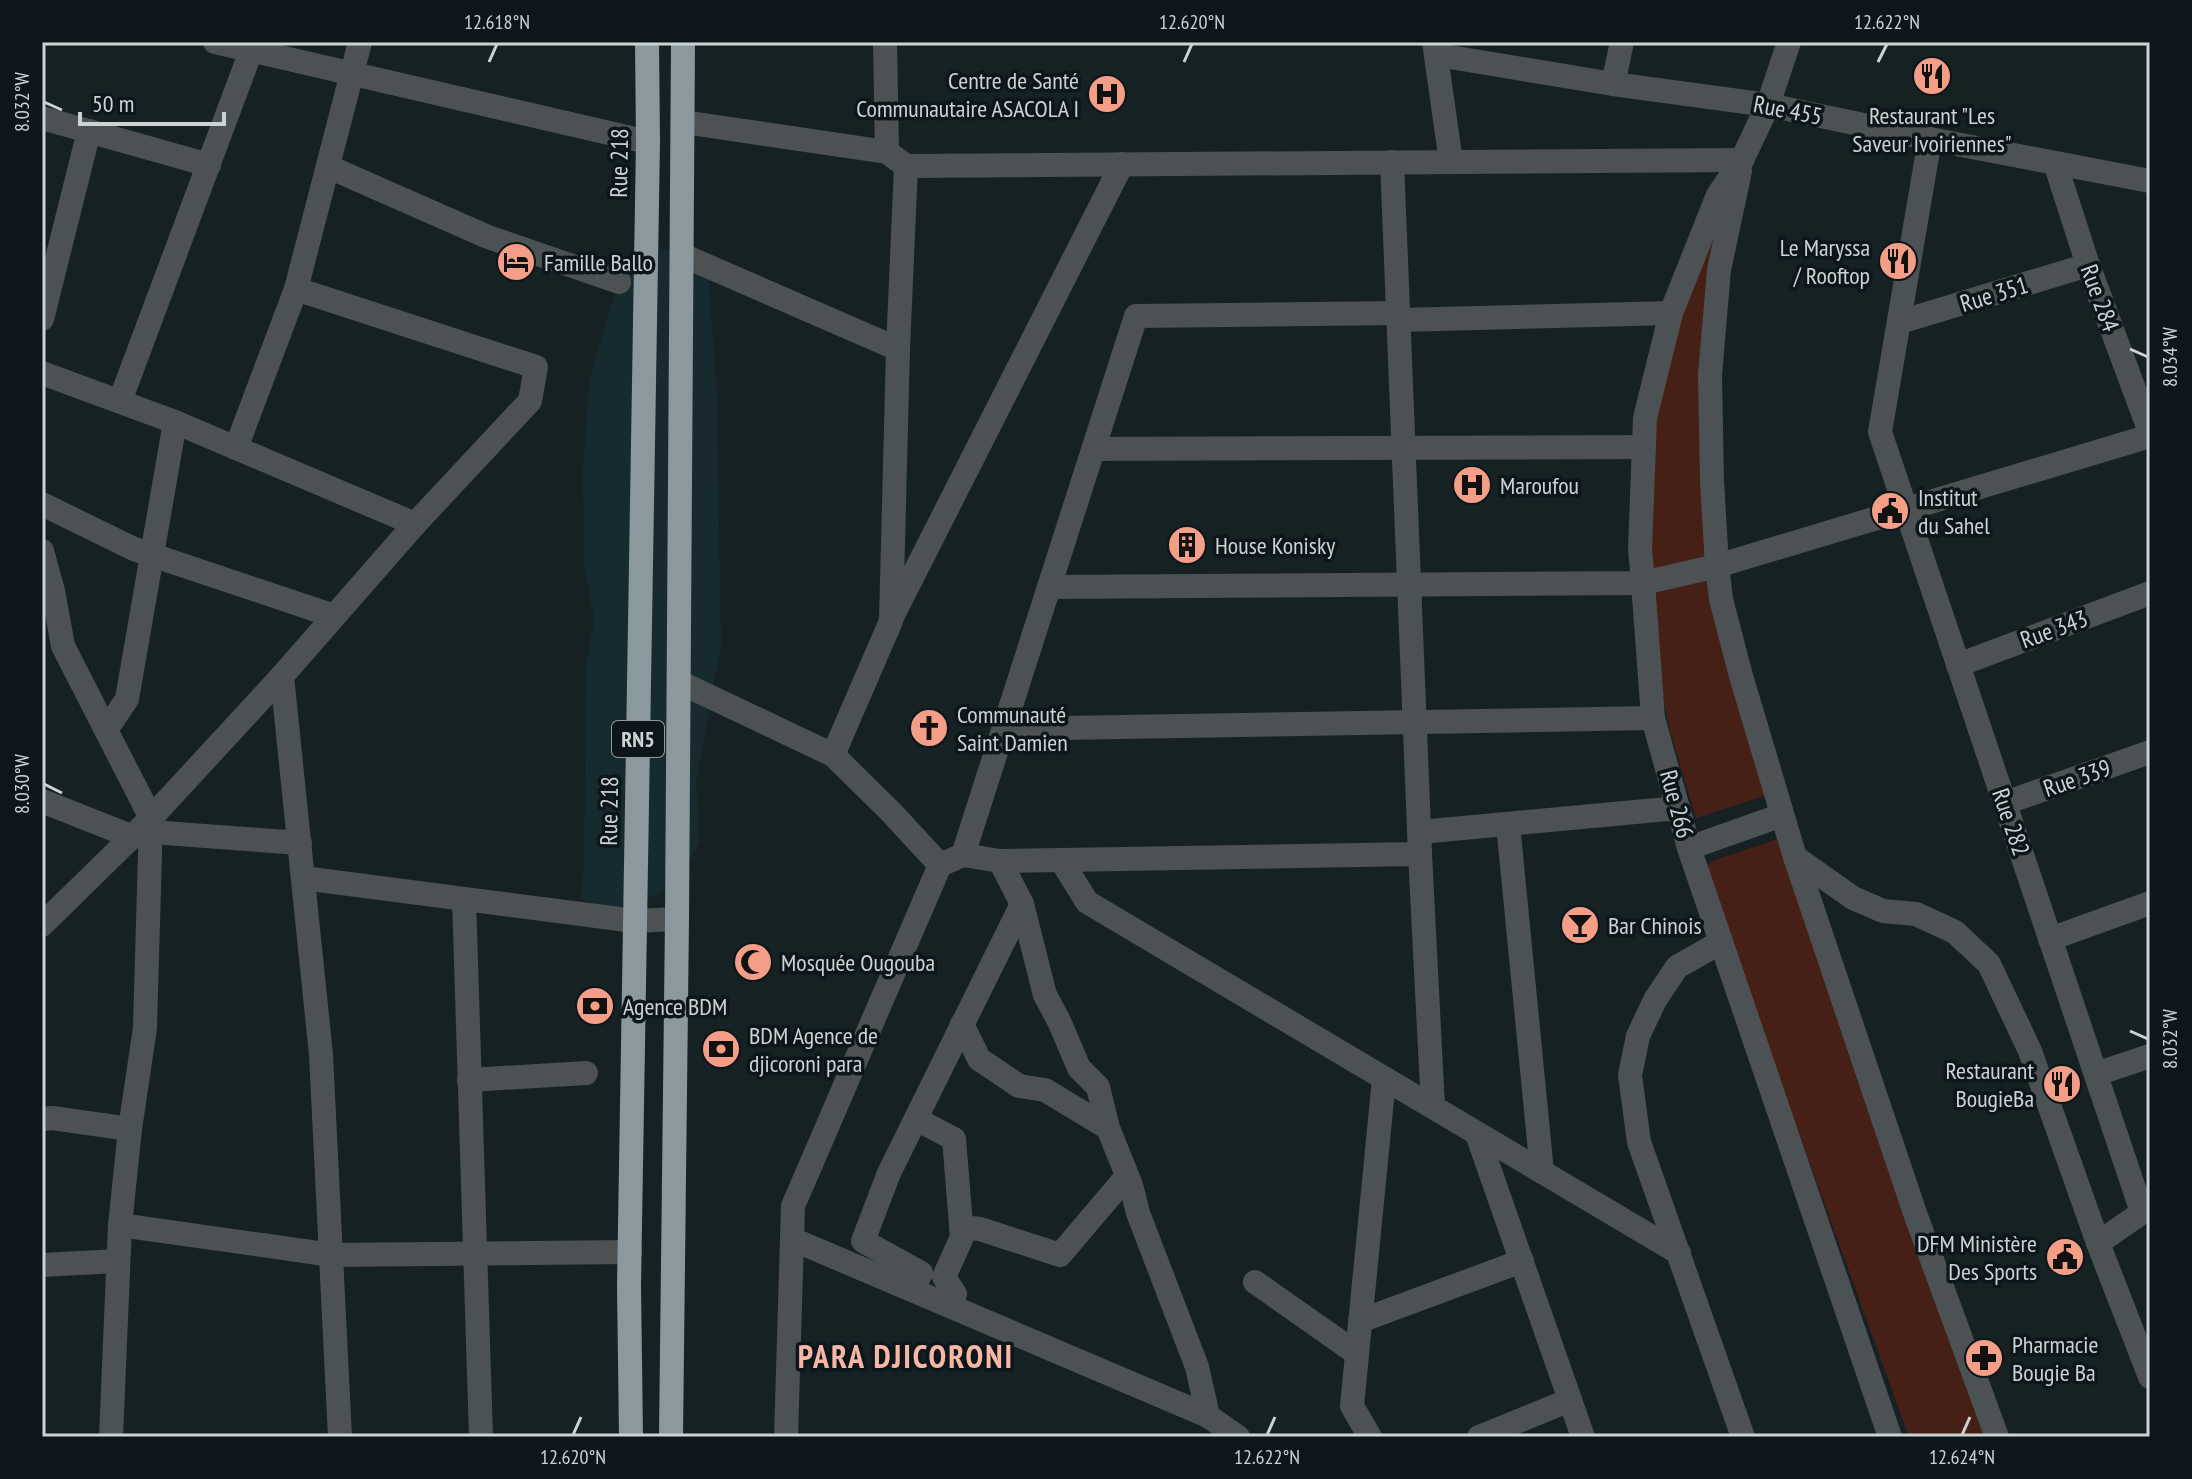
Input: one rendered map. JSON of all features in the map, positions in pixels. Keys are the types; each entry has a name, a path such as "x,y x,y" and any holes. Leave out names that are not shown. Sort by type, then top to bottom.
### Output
{"highway":[{"name":"Rue 218","path":"631,1437 630,1252 648,142 647,42"},
{"name":"RN5","path":"671,1437 683,42"}],"street":[{"path":"236,448 296,289 360,42"},
{"path":"885,42 896,159 898,349 891,621"},
{"path":"1613,84 1622,42"},
{"name":"Rue 266","path":"1789,42 1768,105 1742,160 1718,195 1671,313 1645,418 1640,549 1653,718 1689,848 1890,1437"},
{"path":"220,43 648,142"},
{"path":"1436,49 1451,162"},
{"name":"Rue 455","path":"1436,49 1613,84 1768,105 2150,181"},
{"path":"120,401 251,51"},
{"path":"42,118 209,165"},
{"path":"683,122 896,159 1122,164 1742,160"},
{"path":"42,319 89,131"},
{"path":"1900,322 1930,139"},
{"name":"Rue 266","path":"1742,160 1719,270 1710,375 1717,566 1725,614 1795,857 1916,1216 1997,1437"},
{"path":"1392,162 1433,1107"},
{"name":"Rue 284","path":"2055,163 2088,265 2150,434"},
{"path":"833,755 891,621 1122,164"},
{"path":"329,167 488,237 619,282"},
{"path":"682,255 898,349"},
{"name":"Rue 351","path":"1900,322 2088,265"},
{"path":"42,925 145,829 415,524 530,401 536,367 296,289"},
{"path":"963,855 1136,316 1671,313"},
{"name":"Rue 282","path":"1900,322 1880,432 2096,1074 2146,1210"},
{"path":"42,373 175,422 415,524"},
{"path":"106,730 127,699 175,422"},
{"path":"1049,587 1643,583 1717,566 2150,434"},
{"path":"1094,449 1644,447"},
{"path":"42,504 152,556 334,616"},
{"path":"42,551 63,646 106,730 145,829 145,1028 120,1225 111,1437"},
{"name":"Rue 343","path":"1958,665 2150,593"},
{"path":"42,632 63,646"},
{"path":"282,676 321,1055 340,1437"},
{"path":"679,682 833,755 940,865"},
{"path":"1004,729 1653,718"},
{"name":"Rue 339","path":"2005,803 2150,752"},
{"path":"42,801 145,829 300,843"},
{"path":"786,1437 793,1206 940,865 963,855 1000,861 1061,860 1420,843 1508,824 1678,808"},
{"path":"1689,848 1782,815"},
{"path":"1508,824 1542,1172"},
{"path":"1795,857 1853,898 1883,911 1916,914 1955,932 1989,964 2030,1051 2098,1243 2150,1377"},
{"path":"1061,860 1087,902 1679,1253"},
{"path":"1000,861 1022,904 1045,995 1079,1068 1098,1087 1108,1128 1138,1213 1197,1367 1208,1416"},
{"path":"303,878 635,921 677,919"},
{"path":"464,899 481,1437"},
{"path":"2050,939 2150,903"},
{"path":"912,1289 921,1273 863,1241 889,1173 1022,904"},
{"path":"1721,942 1677,967 1655,1000 1638,1036 1630,1075 1639,1142 1743,1437"},
{"path":"962,1024 979,1059 1019,1086 1045,1090 1108,1128"},
{"path":"2096,1074 2150,1056"},
{"path":"469,1080 586,1073"},
{"path":"1370,1437 1352,1406 1384,1079"},
{"path":"42,1119 130,1129"},
{"path":"916,1119 954,1139 962,1237 944,1277 955,1294 950,1306"},
{"path":"1477,1134 1583,1437"},
{"path":"961,1227 980,1229 1060,1255 1127,1176"},
{"path":"2098,1243 2146,1210"},
{"path":"120,1225 332,1255 630,1252"},
{"path":"792,1239 1208,1416 1238,1437"},
{"path":"42,1265 118,1261"},
{"path":"1360,1321 1522,1261"},
{"path":"1255,1282 1356,1353"},
{"path":"1479,1437 1570,1400"}],"shaded area":[{"path":"1716,214 1705,457 1767,795 1696,818 1670,731 1659,678 1651,577 1655,422 1666,364"},
{"path":"658,247 708,266 717,397 721,645 696,783 700,843 671,889 612,910 581,899 586,667 594,619 584,563 583,470 589,382 629,255"},
{"path":"1780,838 1989,1437 1909,1437 1749,995 1708,865"}],"place":[{"name":"Restaurant \"Les Saveur Ivoiriennes\"","path":"1932,76"},
{"name":"Centre de Santé Communautaire ASACOLA I","path":"1107,94"},
{"name":"Le Maryssa / Rooftop","path":"1898,261"},
{"name":"Famille Ballo","path":"516,262"},
{"name":"Maroufou","path":"1472,485"},
{"name":"Institut du Sahel","path":"1890,511"},
{"name":"House Konisky","path":"1187,545"},
{"name":"Communauté Saint Damien","path":"929,728"},
{"name":"Bar Chinois","path":"1580,925"},
{"name":"Mosquée Ougouba","path":"753,962"},
{"name":"Agence BDM","path":"595,1006"},
{"name":"BDM Agence de djicoroni para","path":"721,1049"},
{"name":"Restaurant BougieBa","path":"2062,1084"},
{"name":"DFM Ministère Des Sports","path":"2065,1257"},
{"name":"Pharmacie Bougie Ba","path":"1984,1358"}],"district":[{"name":"PARA DJICORONI","path":"906,1356"}]}
